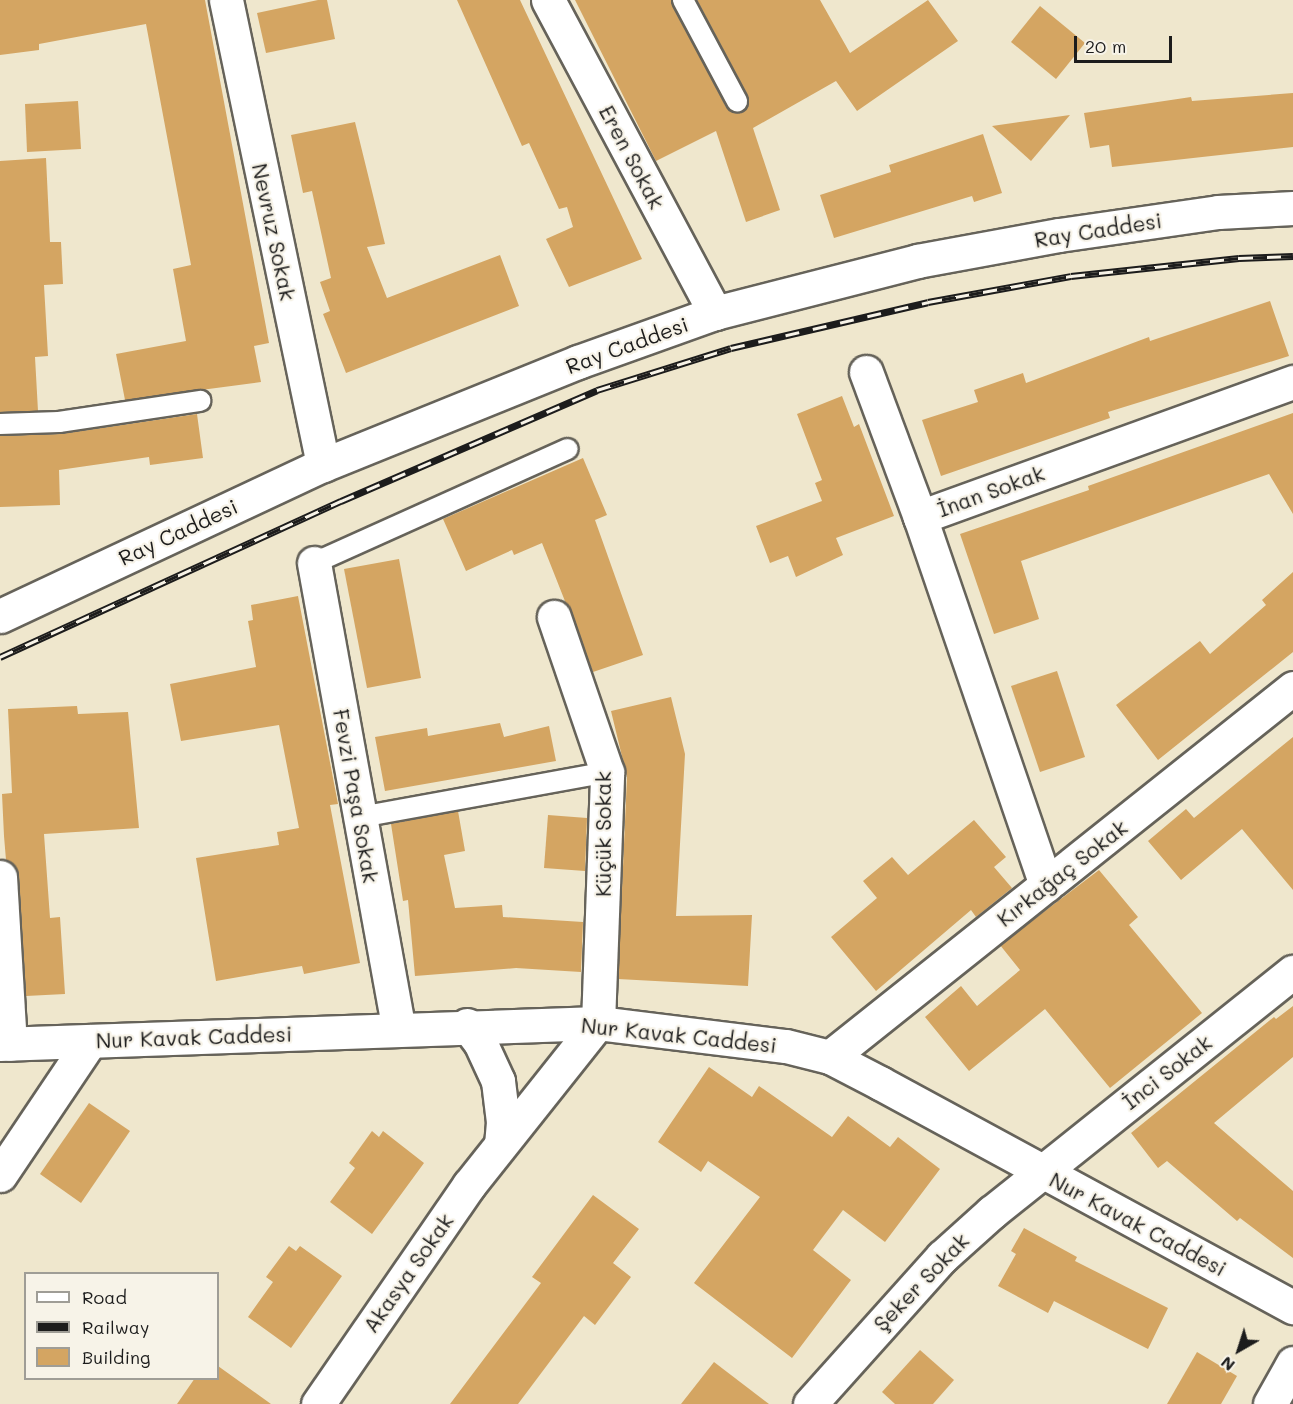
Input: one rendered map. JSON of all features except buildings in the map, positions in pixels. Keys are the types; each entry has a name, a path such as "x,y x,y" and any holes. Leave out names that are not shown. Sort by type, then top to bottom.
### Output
{"street":[{"name":"Nevruz Sokak","path":"226,0 323,465"},
{"name":"Eren Sokak","path":"548,0 715,313"},
{"name":"Ray Caddesi","path":"0,615 323,465 578,362 715,313 917,261 1059,235 1218,212 1293,208"},
{"path":"866,372 920,517"},
{"name":"İnan Sokak","path":"1046,885 920,517 1293,382"},
{"name":"Fevzi Paşa Sokak","path":"314,563 399,1029"},
{"name":"Küçük Sokak","path":"554,617 607,772 598,1023"},
{"name":"Kırkağaç Sokak","path":"830,1058 1293,688"},
{"path":"0,877 5,1044"},
{"name":"İnci Sokak","path":"1042,1172 1293,972"},
{"name":"Nur Kavak Caddesi","path":"5,1044 467,1025 598,1023 786,1046 830,1058 1292,1305"},
{"name":"Akasya Sokak","path":"318,1404 501,1144 598,1023"},
{"path":"467,1025 480,1042 498,1081 502,1112 501,1144"},
{"path":"0,1175 90,1041"},
{"name":"Şeker Sokak","path":"810,1404 942,1257 1042,1172"},
{"path":"1270,1404 1293,1364"}],"lane":[{"path":"683,0 737,101"},
{"path":"0,424 59,422 200,401"},
{"path":"314,563 568,449"},
{"path":"360,817 607,772"}],"railway":[{"path":"0,657 341,501 597,390 731,348 928,302 1071,276 1239,258 1293,256"}]}
